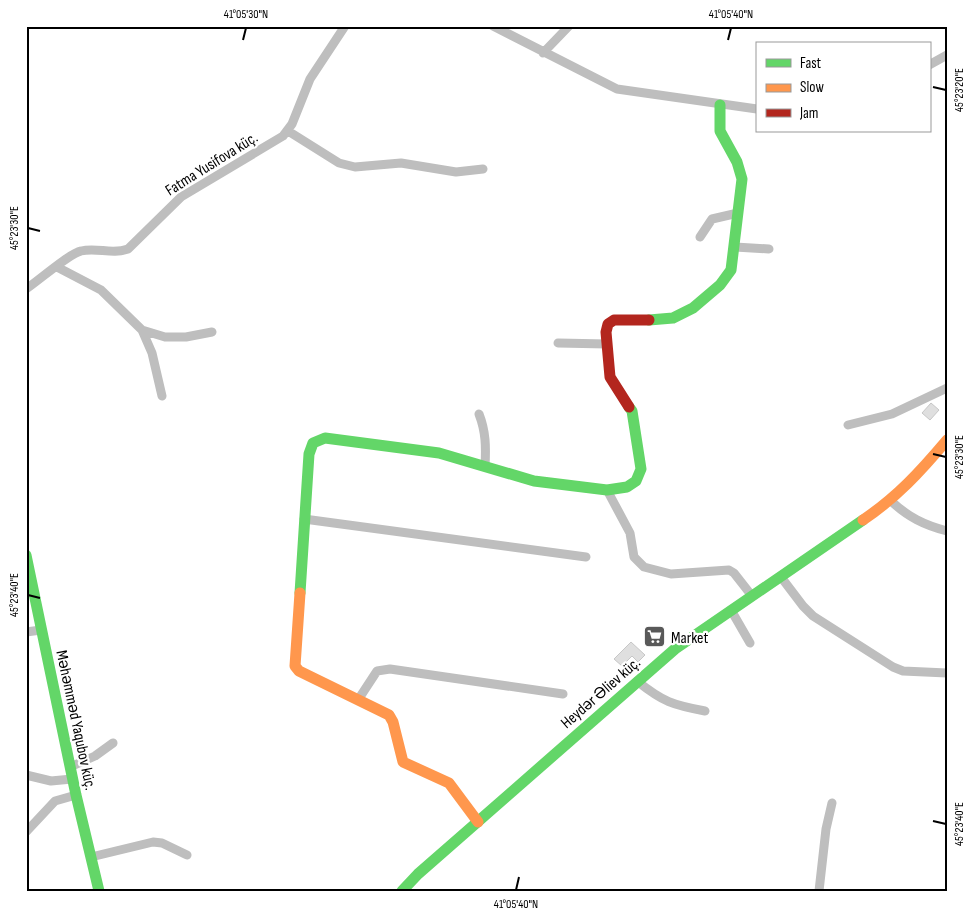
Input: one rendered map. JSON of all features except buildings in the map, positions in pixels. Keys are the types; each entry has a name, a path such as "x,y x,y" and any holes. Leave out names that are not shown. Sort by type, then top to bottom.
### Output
{"street":[{"path":"494,26 543,53 617,89 756,109"},
{"path":"543,53 569,26"},
{"path":"346,27 310,79 288,131 339,163 355,167 401,163 456,172 483,169"},
{"path":"930,64 947,55"},
{"path":"478,822 449,783 403,762 399,753 394,722 389,715 299,671 294,666 309,454 313,443 319,439 419,448 534,481 607,490 627,487 636,481 641,470 635,421 632,411 610,377 607,344 608,324 614,320 666,320 686,312 725,280 731,270 742,179 737,162 720,131 720,105"},
{"name":"Fatma Yusifova küç.","path":"26,289 78,251 91,249 119,252 128,249 158,216 182,197 288,131"},
{"path":"700,237 712,219 738,213"},
{"path":"734,247 769,249"},
{"path":"57,267 101,290 142,330 152,353 162,396"},
{"path":"142,330 165,337 186,338 212,332"},
{"path":"558,342 607,344"},
{"path":"848,425 892,414 947,388"},
{"path":"479,414 486,436 485,467"},
{"name":"Heydər Əliev küç.","path":"402,891 418,874 638,681 695,634 891,502 915,478 947,440"},
{"path":"607,490 630,533 634,557 644,567 671,574 729,570 734,573 752,596"},
{"path":"891,502 908,516 926,526 947,532"},
{"path":"304,519 586,557"},
{"name":"Məhəmməd Yaqubov küç.","path":"26,555 72,779 99,891"},
{"path":"781,577 813,616 893,667 903,671 947,673"},
{"path":"731,610 750,643"},
{"path":"26,632 42,630"},
{"path":"358,700 377,671 390,669 563,694"},
{"path":"638,681 653,694 672,705 705,711"},
{"path":"70,767 95,756 112,742"},
{"path":"26,775 51,781 72,779"},
{"path":"26,832 55,801 76,795"},
{"path":"819,891 826,829 832,803"},
{"path":"90,857 153,842 162,843 187,856"}],"traffic: fast":[{"path":"649,320 673,318 693,308 720,285 731,270 742,179 737,162 720,131 720,105"},
{"path":"300,593 309,454 313,443 325,438 439,453 534,481 607,490 627,487 636,481 641,469 632,411 629,407"},
{"path":"402,891 418,874 675,649 863,520"},
{"path":"26,555 76,795 99,891"}],"traffic: slow":[{"path":"863,520 908,483 947,440"},
{"path":"300,593 295,666 299,671 389,715 393,722 403,762 449,783 478,822"}],"traffic: jam":[{"path":"629,407 610,377 606,332 608,324 614,320 649,320"}],"place":[{"name":"Market","path":"655,637"}]}
